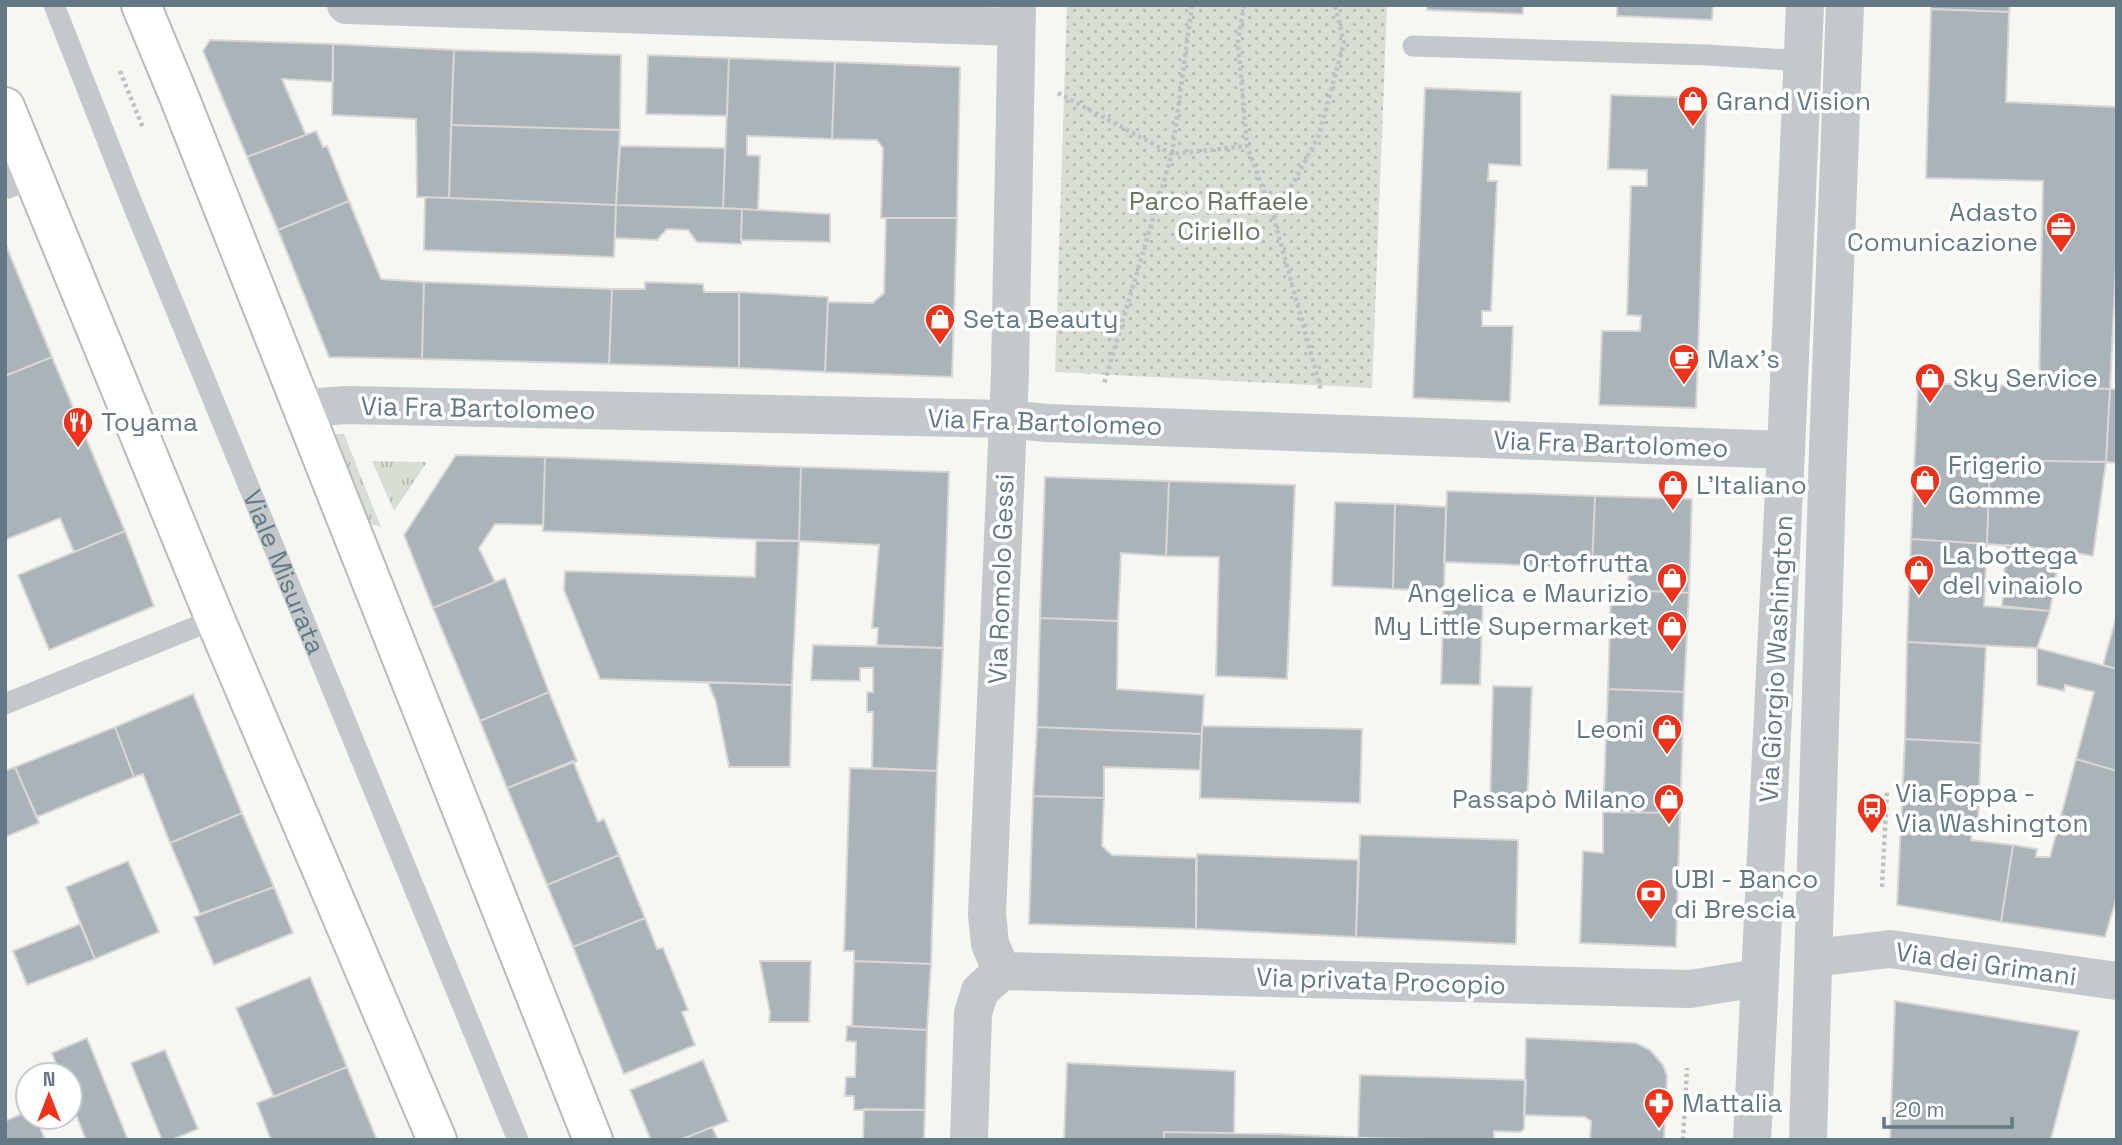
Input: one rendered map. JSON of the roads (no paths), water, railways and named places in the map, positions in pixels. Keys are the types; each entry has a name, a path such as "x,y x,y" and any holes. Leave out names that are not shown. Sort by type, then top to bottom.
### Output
{"main road":[{"path":"141,5 593,1140"},
{"path":"5,107 18,175 215,619 437,1140"}],"street":[{"path":"346,5 1016,16"},
{"name":"Via Giorgio Washington","path":"1752,1140 1805,5"},
{"name":"Via Giorgio Washington","path":"1808,1140 1844,5"},
{"name":"Via Romolo Gessi","path":"1002,971 990,944 987,914 1008,419 1016,16"},
{"path":"1804,61 1842,62"},
{"name":"Via Fra Bartolomeo","path":"303,408 347,405 1008,419 1047,423 1828,450"},
{"name":"Via dei Grimani","path":"1814,958 1890,949 2117,981"},
{"path":"1758,978 1814,958"},
{"path":"970,1140 973,1013 980,991 1002,971"},
{"name":"Via privata Procopio","path":"1002,971 1690,989 1758,978"}],"lane":[{"name":"Viale Misurata","path":"54,5 227,435 518,1140"},
{"path":"1413,46 1693,54 1804,61"},
{"path":"5,704 215,619"}],"place":[{"name":"Grand Vision","path":"1693,128"},
{"name":"Adasto Comunicazione","path":"2061,254"},
{"name":"Seta Beauty","path":"940,346"},
{"name":"Max's","path":"1684,386"},
{"name":"Sky Service","path":"1930,405"},
{"name":"Toyama","path":"78,449"},
{"name":"Frigerio Gomme","path":"1925,507"},
{"name":"L'Italiano","path":"1673,512"},
{"name":"La bottega del vinaiolo","path":"1919,597"},
{"name":"Ortofrutta Angelica e Maurizio","path":"1672,605"},
{"name":"My Little Supermarket","path":"1672,653"},
{"name":"Leoni","path":"1667,756"},
{"name":"Passapò Milano","path":"1669,826"},
{"name":"Via Foppa - Via Washington","path":"1872,835"},
{"name":"UBI - Banco di Brescia","path":"1651,921"},
{"name":"Mattalia","path":"1659,1130"}],"park label":[{"name":"Parco Raffaele Ciriello","path":"1219,216"}]}
